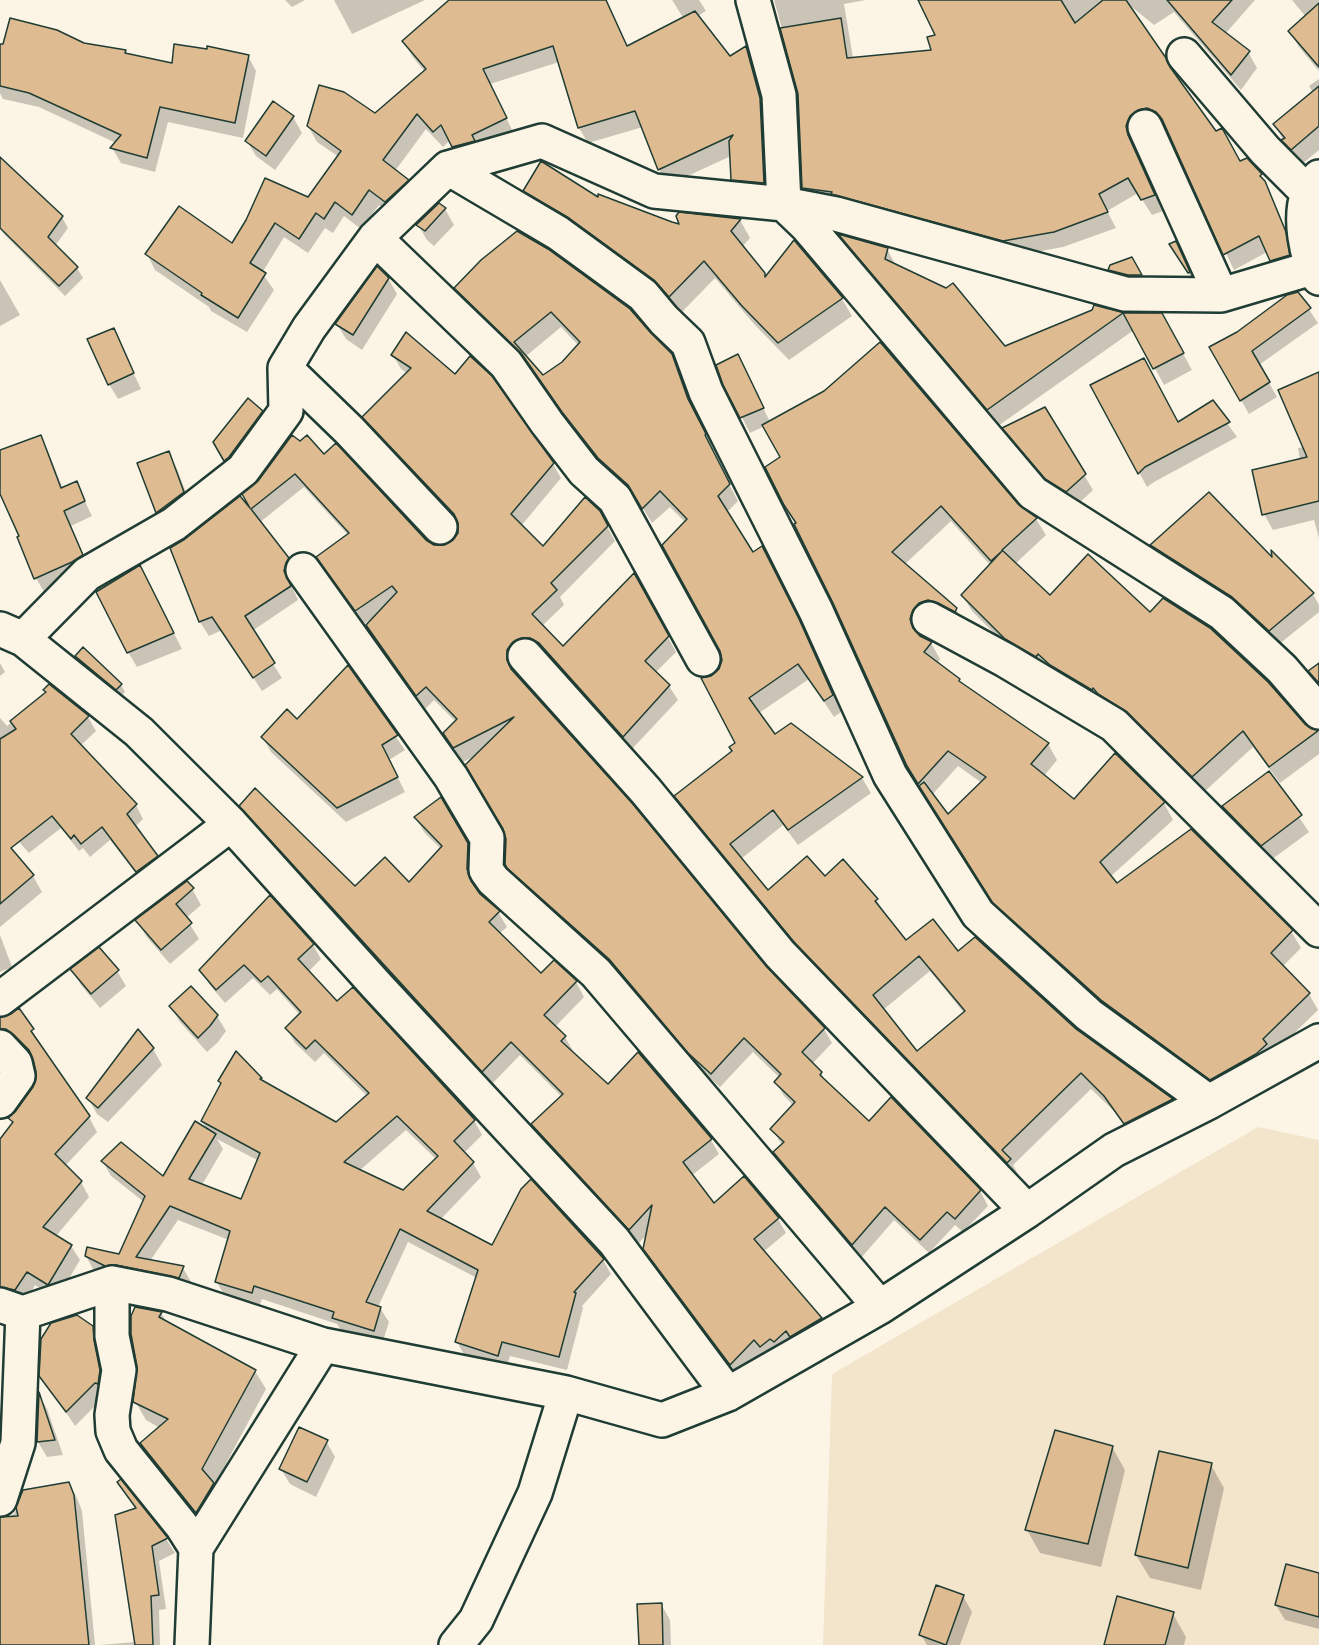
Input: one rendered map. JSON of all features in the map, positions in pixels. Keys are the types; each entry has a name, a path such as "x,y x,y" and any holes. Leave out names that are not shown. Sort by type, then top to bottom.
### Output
{"street":[{"path":"753,0 779,94 784,204 807,226 1032,493 1222,613 1282,669 1319,712"},
{"path":"729,1394 614,1241 377,986 231,824 139,732 11,634 87,574 174,524 243,470 286,411 285,368 309,328 375,238 448,168 542,141 654,190 784,204 858,219 1125,294 1221,296 1316,273 1303,223 1313,185 1265,150 1184,55"},
{"path":"1145,127 1221,296"},
{"path":"448,168 558,233 643,295 688,343 706,392 816,611 890,775 978,914 1089,1015 1209,1102"},
{"path":"375,238 506,364 584,471 615,499 703,659"},
{"path":"285,368 349,430 440,526"},
{"path":"303,570 451,777 487,838 486,870 493,880 596,973 880,1307"},
{"path":"929,619 1005,660 1114,725 1319,930"},
{"path":"525,656 646,791 780,954 1027,1211"},
{"path":"0,999 231,824"},
{"path":"0,1499 18,1443 12,1309 112,1283 168,1294 323,1345 566,1393 662,1420 729,1394 880,1307 1027,1211 1114,1150 1209,1102 1319,1041"},
{"path":"0,1047 15,1063 18,1076 0,1101"},
{"path":"112,1283 112,1336 119,1370 112,1415 113,1431 121,1450 182,1526 196,1548"},
{"path":"192,1645 196,1548 323,1345"},
{"path":"456,1645 476,1620 535,1493 566,1393"}],"shaded area":[{"path":"1258,1127 1319,1140 1319,1645 823,1645 832,1374"}],"building":[{"path":"449,0 606,0 627,46 695,11 730,56 746,46 760,98 764,183 731,180 729,141 733,135 658,170 635,111 578,128 553,46 483,69 507,118 472,135 475,141 452,147 441,125 433,132 417,114 383,160 409,180 385,202 369,190 352,215 335,202 324,219 316,213 299,239 275,223 250,263 266,273 238,318 201,295 202,293 145,254 179,206 232,243 246,220 265,178 308,197 341,151 307,126 319,85 344,92 375,113 426,69 402,41"},
{"path":"918,0 1061,0 1075,23 1103,0 1126,0 1216,131 1222,128 1240,161 1247,158 1262,174 1260,176 1265,181 1286,232 1290,255 1270,261 1259,236 1223,255 1162,119 1156,112 1147,108 1138,110 1130,116 1126,126 1155,195 1141,200 1128,178 1099,194 1108,212 1054,232 1003,241 831,194 832,192 802,188 798,94 780,28 841,18 847,58 931,50 927,37 935,35"},
{"path":"1167,0 1232,0 1212,22 1250,51 1231,75"},
{"path":"1319,3 1319,67 1288,31"},
{"path":"10,18 57,30 84,43 126,50 125,53 172,63 174,44 207,49 207,46 249,55 235,123 160,107 147,158 110,148 121,135 29,93 0,86 0,44 3,44"},
{"path":"1319,86 1319,126 1291,150 1281,140 1285,138 1273,124"},
{"path":"273,101 294,116 266,156 245,141"},
{"path":"0,157 63,216 48,237 78,267 59,286 0,228"},
{"path":"541,161 598,197 598,194 672,222 679,224 676,216 679,212 741,219 731,231 765,273 765,277 794,240 843,298 778,343 742,306 704,261 669,297 654,280 569,218 523,191"},
{"path":"439,203 446,208 425,231 416,225"},
{"path":"517,231 548,249 630,309 672,354 688,399 730,484 718,496 753,552 762,546 799,619 833,695 824,701 798,664 749,698 775,734 791,723 863,777 788,830 773,810 730,844 768,890 807,856 825,876 843,859 878,899 875,901 906,940 933,919 958,951 975,937 1076,1029 1173,1099 1124,1124 1104,1096 1081,1073 1002,1150 1011,1159 1007,1163 794,942 674,796 732,751 729,747 735,743 701,678 711,676 719,669 722,660 720,651 662,545 687,519 660,491 642,509 628,485 598,458 562,412 521,353 454,288 481,260","holes":["551,312 580,342 562,362 543,375 514,342","919,956 965,1011 917,1051 873,995"]},
{"path":"838,234 888,248 885,259 946,288 953,283 1005,346 1092,310 1094,305 1125,313 1162,313 1184,353 1153,369 1123,313 987,410"},
{"path":"1176,241 1190,272 1188,273 1169,244"},
{"path":"1132,257 1142,275 1128,275 1108,270 1110,265"},
{"path":"377,266 389,278 353,335 335,324"},
{"path":"1298,292 1311,308 1252,351 1270,382 1240,401 1209,347 1237,332 1287,295"},
{"path":"114,328 134,373 108,385 87,339"},
{"path":"406,332 455,374 470,356 492,376 554,463 511,514 543,546 585,497 600,511 608,526 551,583 557,590 532,614 563,646 634,573 669,636 645,661 670,685 623,737 539,643 530,638 522,638 513,642 507,650 507,660 511,669 632,803 766,966 825,1028 802,1052 822,1072 820,1075 869,1121 891,1097 981,1190 955,1219 947,1212 920,1240 885,1207 852,1245 773,1152 784,1142 770,1129 795,1102 774,1082 781,1074 744,1038 711,1074 688,1053 609,959 507,868 505,864 506,839 503,829 465,765 514,717 453,748 443,733 457,719 426,687 416,696 366,625 397,592 392,586 355,611 316,557 349,533 295,474 251,509 289,558 284,571 291,586 245,616 275,663 253,678 212,617 199,622 170,548 240,496 250,508 242,494 258,481 292,435 300,441 307,435 324,454 336,443 426,540 434,545 444,545 453,540 458,533 458,523 454,514 362,417 411,368 391,355"},
{"path":"880,342 1019,505 1037,518 1002,550 1050,595 1088,554 1150,612 1163,598 1210,628 1268,682 1305,724 1312,729 1319,730 1269,767 1243,731 1192,777 1127,712 1098,694 1093,688 1092,690 1050,665 1038,654 1036,657 1005,639 961,595 1002,551 991,561 941,506 892,552 957,608 955,612 928,600 919,603 913,610 910,619 913,628 920,636 932,642 924,652 960,679 959,681 1049,743 1031,764 1074,799 1115,753 1165,802 1100,862 1117,883 1191,829 1293,930 1271,953 1310,993 1263,1039 1267,1044 1256,1054 1210,1080 1101,1000 992,902 919,786 924,782 948,814 986,777 948,751 918,784 907,766 833,603 794,524 796,523 765,467 780,457 762,425 824,391"},
{"path":"738,354 764,408 740,418 723,385 716,365"},
{"path":"1144,358 1178,422 1213,400 1230,422 1145,467 1138,474 1090,385"},
{"path":"1319,372 1319,501 1262,515 1252,470 1307,457 1278,390"},
{"path":"248,398 263,411 224,461 213,442"},
{"path":"1045,407 1086,474 1066,492 1045,479 1002,428"},
{"path":"41,435 61,488 77,481 85,501 64,511 83,555 34,579 17,537 19,536 0,494 0,450"},
{"path":"169,451 184,492 156,513 137,463"},
{"path":"1209,492 1272,557 1271,550 1314,593 1269,631 1232,597 1150,545"},
{"path":"140,565 174,633 127,653 96,592"},
{"path":"83,647 122,684 116,690 75,656"},
{"path":"1319,663 1319,683 1308,671"},
{"path":"348,665 398,735 382,745 398,777 337,808 261,737 287,709 297,719"},
{"path":"49,684 89,716 71,734 137,804 127,814 158,856 136,872 102,827 81,844 74,835 71,839 52,816 11,848 34,875 0,904 0,739 16,729 10,721 46,692 43,690"},
{"path":"1269,771 1302,815 1261,846 1222,806"},
{"path":"255,788 355,886 385,857 409,882 442,846 414,817 441,797 468,843 467,869 471,881 480,894 500,911 489,922 541,973 554,960 577,981 544,1015 566,1036 561,1041 608,1084 638,1052 712,1139 683,1162 714,1203 744,1176 779,1218 754,1239 822,1318 790,1337 786,1331 774,1342 770,1339 760,1347 754,1340 730,1365 643,1249 652,1205 629,1230 531,1124 563,1094 511,1042 482,1072 239,806"},
{"path":"187,881 194,888 176,904 192,923 161,950 135,920"},
{"path":"270,895 314,944 298,959 337,1001 353,987 475,1120 454,1141 474,1162 427,1211 492,1245 521,1189 531,1179 604,1259 574,1292 576,1293 559,1357 502,1342 498,1356 455,1342 478,1270 400,1229 366,1302 381,1307 374,1331 332,1318 334,1312 254,1286 252,1293 215,1282 230,1231 170,1206 136,1257 184,1266 179,1278 116,1265 105,1266 85,1256 87,1247 119,1254 145,1196 101,1161 121,1142 163,1176 195,1121 216,1134 189,1179 241,1199 260,1153 201,1121 221,1083 218,1081 236,1051 262,1078 260,1079 336,1122 369,1093 315,1040 306,1049 285,1028 301,1012 268,976 261,982 244,965 216,990 199,970","holes":["397,1116 438,1156 403,1190 344,1162"]},
{"path":"99,947 119,970 91,994 70,969"},
{"path":"191,986 218,1015 198,1038 169,1006"},
{"path":"19,1008 34,1029 31,1031 90,1116 55,1154 82,1181 43,1227 72,1245 48,1285 27,1272 15,1290 0,1287 0,1139 13,1122 8,1118 33,1087 36,1072 29,1050 13,1034 6,1029 0,1029 0,1017 11,1014"},
{"path":"138,1029 154,1048 98,1108 86,1098"},
{"path":"135,1307 162,1312 159,1317 256,1370 202,1469 214,1483 196,1513 140,1443 168,1419 133,1402 137,1367 131,1334 131,1316"},
{"path":"77,1315 93,1326 100,1370 98,1384 95,1383 66,1412 39,1376 41,1339 51,1323"},
{"path":"39,1392 55,1440 37,1442"},
{"path":"299,1427 328,1440 307,1482 279,1469"},
{"path":"1055,1430 1113,1446 1088,1544 1025,1530"},
{"path":"1159,1451 1212,1463 1188,1568 1135,1555"},
{"path":"121,1479 168,1538 152,1546 159,1595 151,1596 153,1645 135,1645 115,1515 136,1508 117,1482"},
{"path":"69,1482 74,1495 89,1645 0,1645 0,1517 18,1516 16,1507 23,1490"},
{"path":"1286,1564 1319,1573 1319,1617 1275,1605"},
{"path":"936,1585 964,1595 946,1645 919,1635"},
{"path":"1117,1596 1174,1612 1165,1645 1104,1645"},
{"path":"662,1603 663,1645 639,1645 637,1604"}]}
